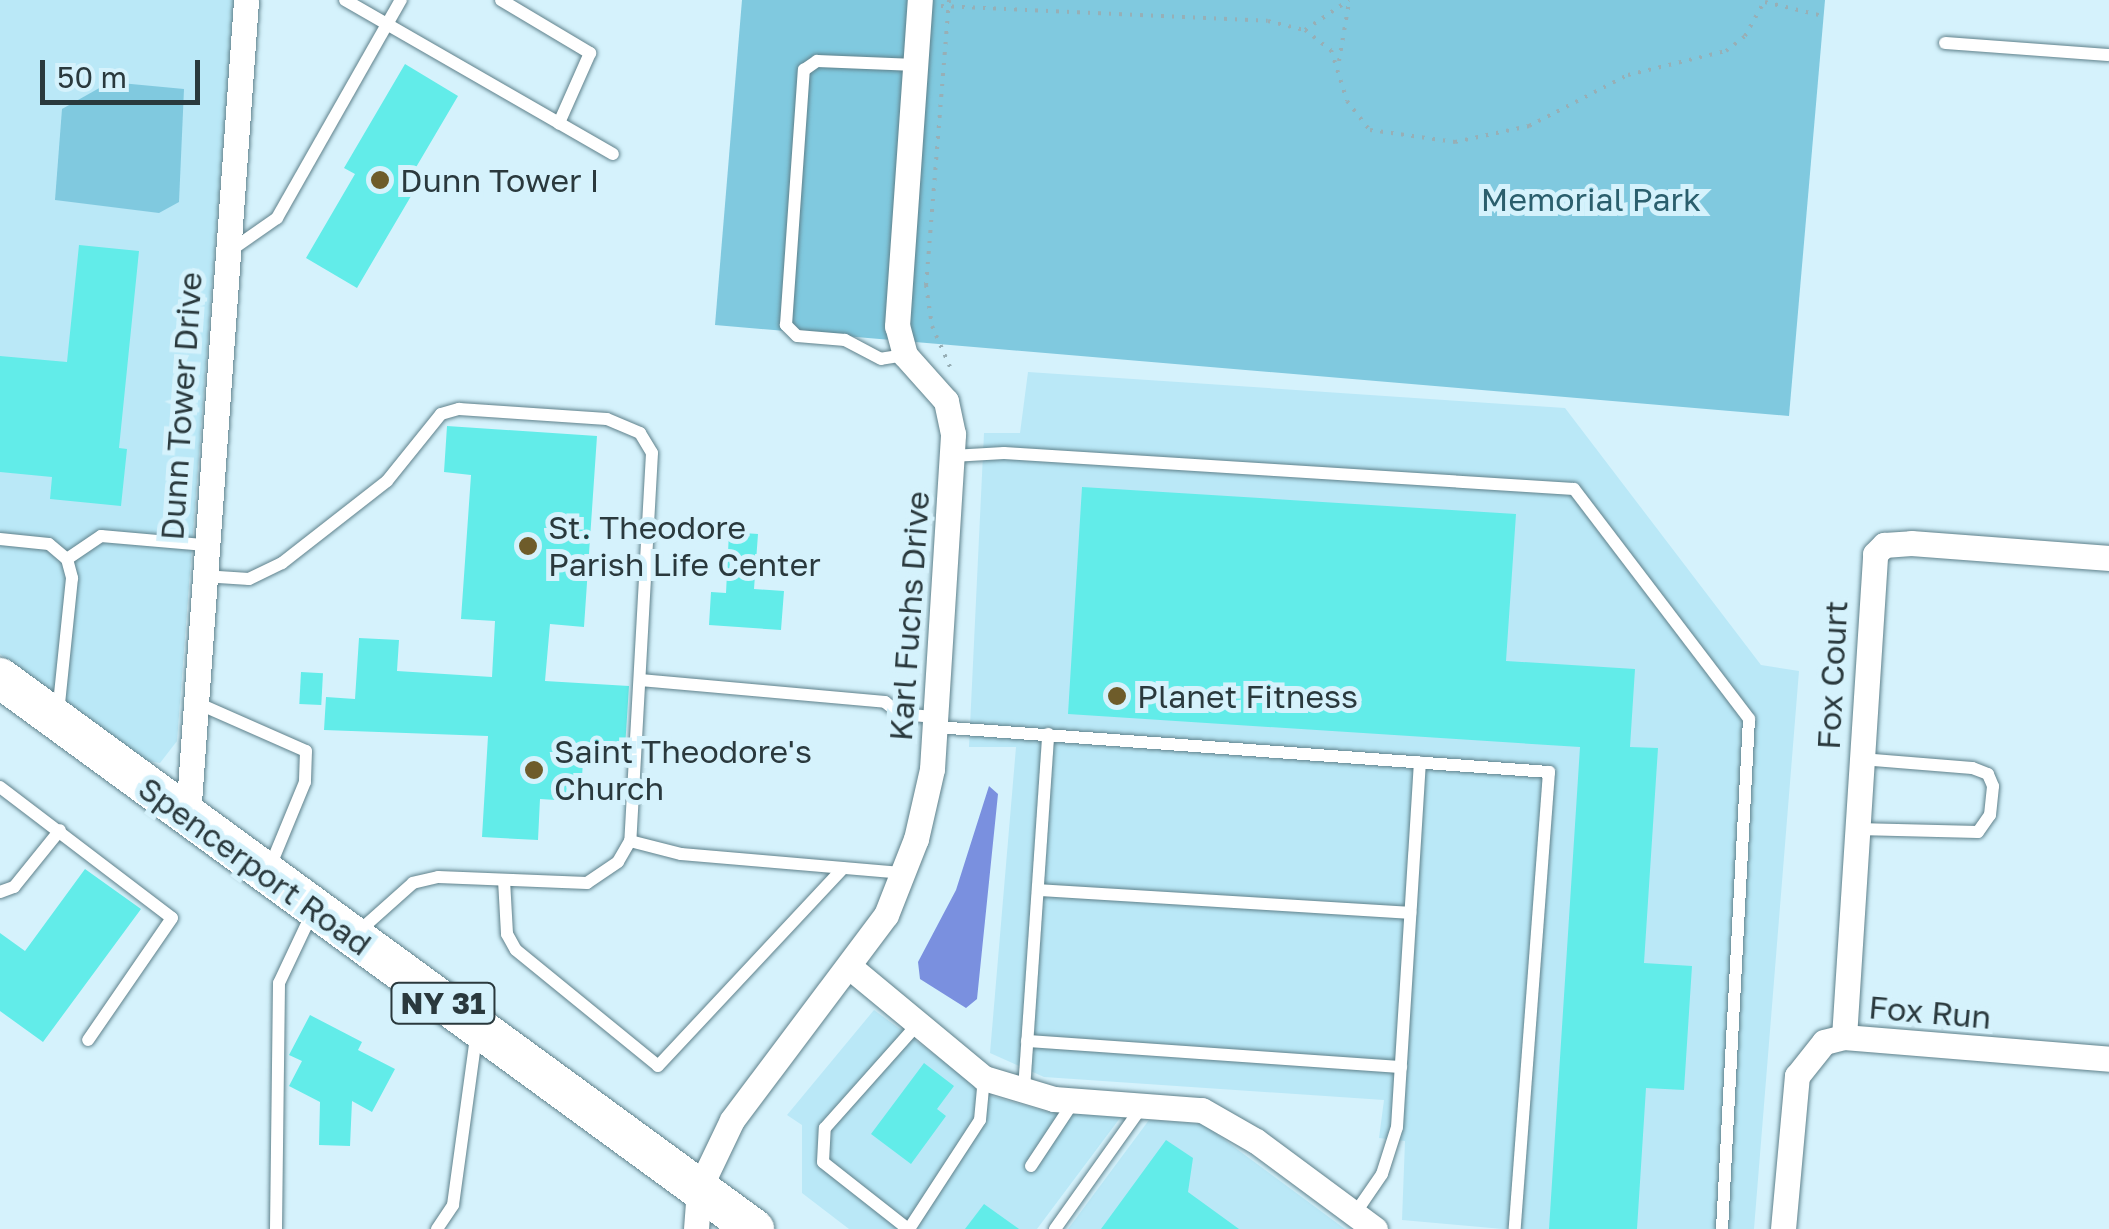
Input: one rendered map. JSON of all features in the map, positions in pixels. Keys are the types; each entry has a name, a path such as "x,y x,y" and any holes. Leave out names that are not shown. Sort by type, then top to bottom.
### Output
{"main road":[{"name":"Spencerport Road","path":"0,678 754,1229"}],"street":[{"name":"Dunn Tower Drive","path":"188,816 203,545 246,0"},
{"path":"905,355 897,306 920,2"},
{"name":"Karl Fuchs Drive","path":"699,1189 732,1120 769,1065 850,968 886,915 926,804 936,722 951,416 936,385 905,355"},
{"name":"Fox Court","path":"1844,1037 1870,577 1884,544 2109,558"},
{"path":"850,968 984,1078 1074,1102 1202,1110 1225,1120 1366,1220"},
{"name":"Fox Run","path":"1782,1229 1796,1076 1824,1042 1844,1037 2109,1059"},
{"path":"696,1229 699,1189"}],"lane":[{"path":"345,0 613,154"},
{"path":"225,254 277,218 401,0"},
{"path":"501,0 590,53 559,123"},
{"path":"1944,43 2109,55"},
{"path":"905,355 881,359 845,340 796,336 786,324 804,70 817,61 916,66"},
{"path":"201,576 249,579 282,563 387,481 441,414 459,409 607,419 640,433 652,453 630,840 618,862 587,883 438,877 414,883 384,902 353,938"},
{"path":"952,456 1004,453 1574,490 1749,719 1722,1229"},
{"path":"67,559 101,536 203,545"},
{"path":"0,539 49,544 67,559 72,578 57,720"},
{"path":"640,680 885,702 900,714 936,722 1048,734 1549,772 1515,1229"},
{"path":"197,703 306,751 305,782 267,874"},
{"path":"1024,1090 1048,734"},
{"path":"1857,829 1978,832 1990,815 1993,786 1988,774 1972,768 1861,759"},
{"path":"1366,1220 1392,1147 1401,1067 1420,763"},
{"path":"0,787 172,918 88,1040"},
{"path":"0,892 14,887 60,830"},
{"path":"630,840 682,854 904,872"},
{"path":"504,880 507,934 516,950 658,1066 842,868"},
{"path":"1038,890 1410,913"},
{"path":"276,1229 279,982 297,934 314,909"},
{"path":"916,1026 825,1128 823,1162 908,1229 980,1120 984,1078"},
{"path":"437,1229 453,1205 477,1028"},
{"path":"1028,1041 1401,1067"},
{"path":"1031,1166 1074,1102"},
{"path":"1055,1229 1141,1108"}],"path":[{"path":"1305,30 1349,1"},
{"path":"1349,1 1338,63 1347,100 1370,130 1455,142 1549,118 1650,68 1726,51 1745,36 1765,1 1824,16"},
{"path":"920,2 1268,22 1305,30 1338,63"},
{"path":"936,385 951,370 926,298 949,3"}],"shaded area":[{"path":"0,0 234,0 177,741 160,763 147,761 0,654"},
{"path":"1028,372 1565,408 1761,665 1799,671 1754,1229 1503,1229 1402,1220 1405,1141 1379,1138 1384,1100 1044,1077 990,1053 1016,747 969,747 984,433 1020,433"},
{"path":"874,1010 991,1096 1048,1112 1123,1114 1037,1229 849,1229 802,1193 802,1125 787,1115"},
{"path":"1149,1120 1203,1124 1345,1229 1068,1229"}],"green space":[{"name":"Memorial Park","path":"742,0 1825,0 1789,416 715,325"},
{"path":"110,82 184,89 179,202 159,213 55,200 62,109"}],"water":[{"path":"989,786 998,794 977,999 966,1008 920,979 918,962 956,890"}],"building":[{"name":"Dunn Tower I","path":"405,64 458,96 405,186 414,191 357,288 306,258 355,174 344,168"},
{"path":"79,245 139,251 119,448 127,449 121,506 50,499 52,477 0,472 0,356 67,362"},
{"name":"St. Theodore Parish Life Center","path":"447,426 597,436 584,627 550,624 545,681 629,686 625,748 584,745 581,793 572,793 571,801 540,799 538,840 482,837 488,736 324,730 326,697 355,699 359,638 399,640 397,671 492,677 495,621 461,619 471,475 444,472"},
{"path":"1082,487 1516,514 1506,661 1635,669 1630,747 1658,748 1644,963 1692,966 1684,1090 1646,1088 1637,1229 1549,1229 1580,747 1068,714"},
{"path":"729,532 758,534 754,589 784,591 781,630 709,625 711,592 726,593"},
{"path":"301,672 323,673 321,705 299,704"},
{"path":"85,869 141,909 43,1042 0,1011 0,933 25,951"},
{"path":"310,1015 362,1042 358,1050 395,1069 372,1112 352,1101 350,1146 319,1145 320,1102 289,1086 302,1061 289,1055"},
{"path":"924,1063 954,1086 937,1109 946,1116 911,1164 871,1134"},
{"path":"1166,1140 1193,1158 1188,1192 1239,1229 1101,1229"},
{"path":"984,1204 1019,1229 965,1229"}],"place":[{"name":"Dunn Tower I","path":"380,180"},
{"name":"St. Theodore Parish Life Center","path":"528,546"},
{"name":"Planet Fitness","path":"1117,696"},
{"name":"Saint Theodore's Church","path":"534,770"}]}
